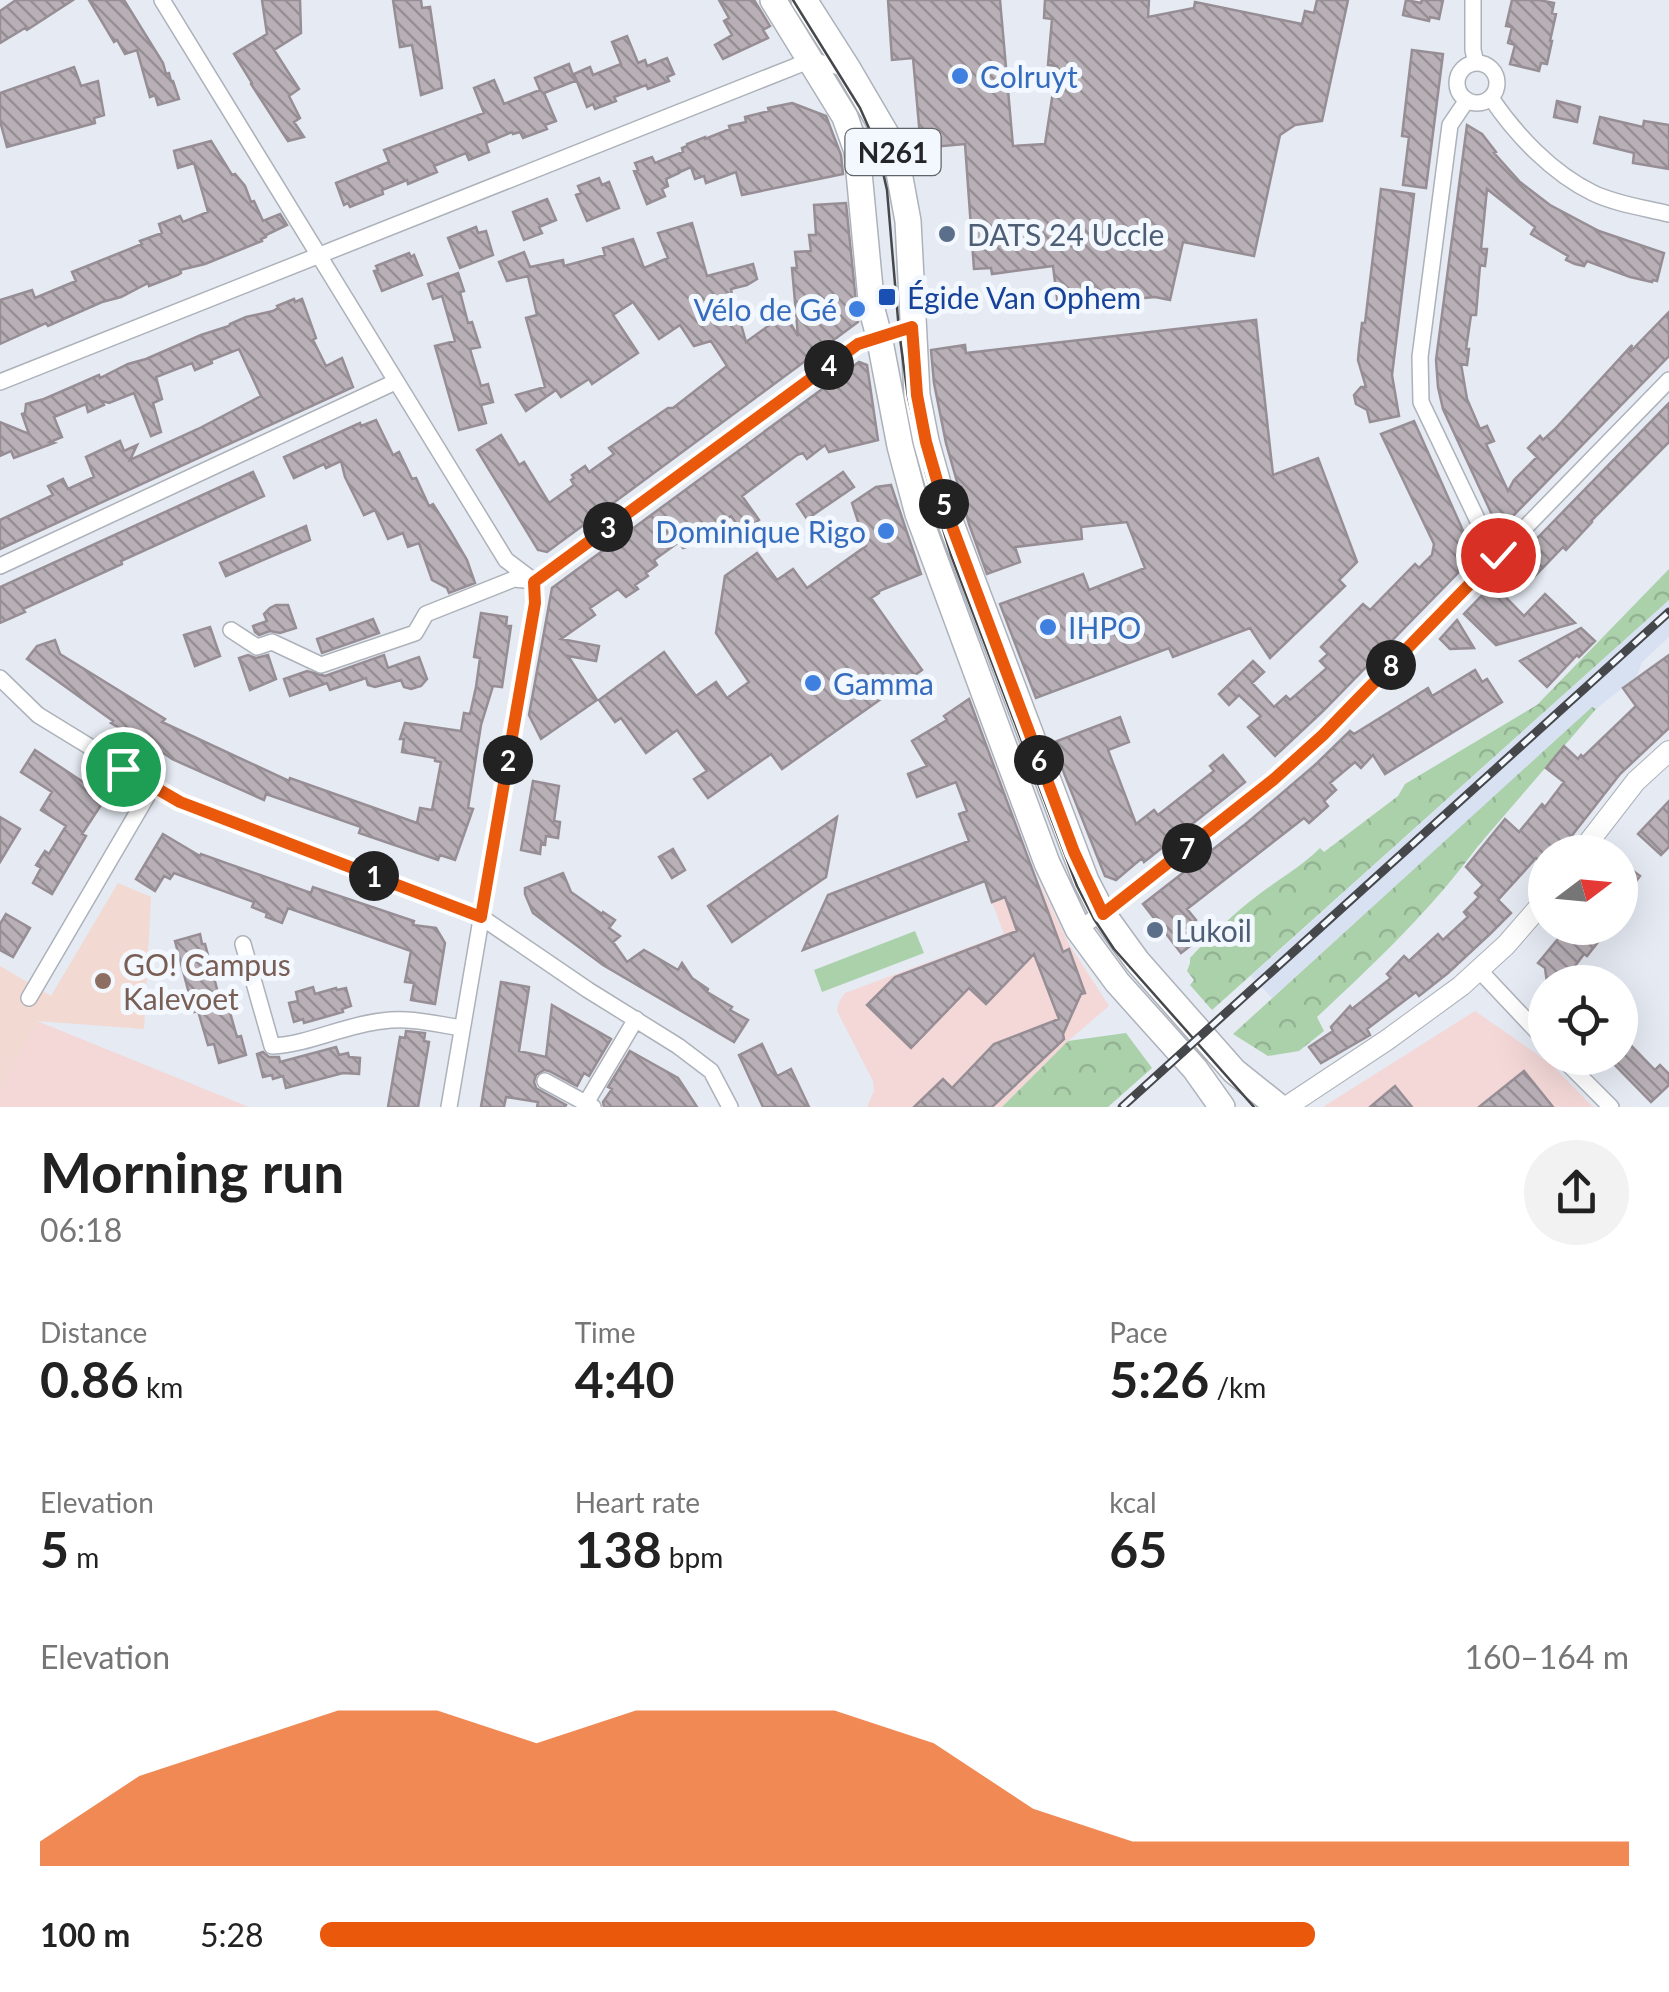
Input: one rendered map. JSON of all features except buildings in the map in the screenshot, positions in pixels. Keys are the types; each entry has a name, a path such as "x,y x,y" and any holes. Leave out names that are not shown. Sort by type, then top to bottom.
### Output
{"main road":[{"name":"N261","path":"773,0 844,117 857,151 872,310 918,514 1047,863 1078,928 1117,982 1195,1068 1222,1107"},
{"name":"N261","path":"804,0 888,139 904,190 908,221 917,395 926,442 944,505 1074,852 1103,914 1137,961 1234,1070 1283,1107"}],"street":[{"path":"162,0 506,560 534,582 535,603 449,1107"},
{"path":"1474,0 1476,63"},
{"path":"0,382 810,60 848,69"},
{"path":"1476,63 1490,68 1496,77 1491,98 1480,103 1459,93 1458,76 1462,70 1476,63"},
{"path":"1491,98 1552,167 1595,194 1669,214"},
{"path":"1467,100 1450,125 1420,356 1421,402 1489,544 1498,555"},
{"path":"231,630 257,647 272,642 321,666 415,634 426,614 514,579 534,582 858,344 912,327"},
{"path":"1078,928 1103,914 1273,780 1323,735 1669,380"},
{"path":"0,566 395,382"},
{"path":"0,678 38,715 180,802 481,917 712,1071 730,1107"},
{"path":"1594,835 1636,781 1669,751"},
{"path":"29,998 153,786"},
{"path":"1283,1107 1387,1040 1480,971 1528,920"},
{"path":"243,944 272,1046 290,1045 378,1021 410,1019 462,1028"},
{"path":"1480,971 1528,1022"},
{"path":"545,1081 589,1105 636,1019"},
{"path":"1579,1075 1610,1107"}],"shaded area":[{"path":"1669,600 1669,637 1642,662 1637,676 1596,709 1592,708 1272,998 1251,976"},
{"name":"GO! Campus Kalevoet","path":"118,883 151,897 144,1029 37,1021 0,1089 0,966 51,996"},
{"path":"1040,884 1069,944 1109,1006 1002,1107 867,1107 874,1091 873,1081 837,1011 845,993 1004,934 992,902"},
{"path":"1475,1011 1528,1048 1528,1075 1562,1075 1593,1107 1323,1107"},
{"path":"37,1021 249,1107 0,1107 0,1089"}],"green space":[{"path":"1669,569 1669,600 1212,1010 1190,985 1194,980 1187,971 1190,958 1218,929 1320,848 1324,852 1398,796 1405,784 1537,705"},
{"path":"1592,707 1596,709 1422,914 1317,1017 1324,1031 1299,1051 1268,1056 1233,1034"},
{"path":"915,931 924,953 822,992 814,970"},
{"path":"1126,1033 1152,1068 1108,1107 1002,1107 1068,1041"}],"tram line":[{"path":"793,0 860,108 877,146 887,190 908,397 926,474 951,555 1077,886 1114,949 1254,1107"}],"railway":[{"path":"1122,1107 1669,612"}],"place":[{"name":"Colruyt","path":"960,76"},
{"name":"DATS 24 Uccle","path":"947,234"},
{"name":"Égide Van Ophem","path":"887,297"},
{"name":"Vélo de Gé","path":"857,309"},
{"name":"Dominique Rigo","path":"886,531"},
{"name":"IHPO","path":"1048,627"},
{"name":"Gamma","path":"813,683"},
{"name":"Lukoil","path":"1155,930"},
{"name":"GO! Campus Kalevoet","path":"103,981"}],"route":[{"path":"123,769 180,802 481,917 535,603 534,582 858,344 912,327 917,395 944,505 1074,852 1103,914 1273,780 1323,735 1498,555"}]}
